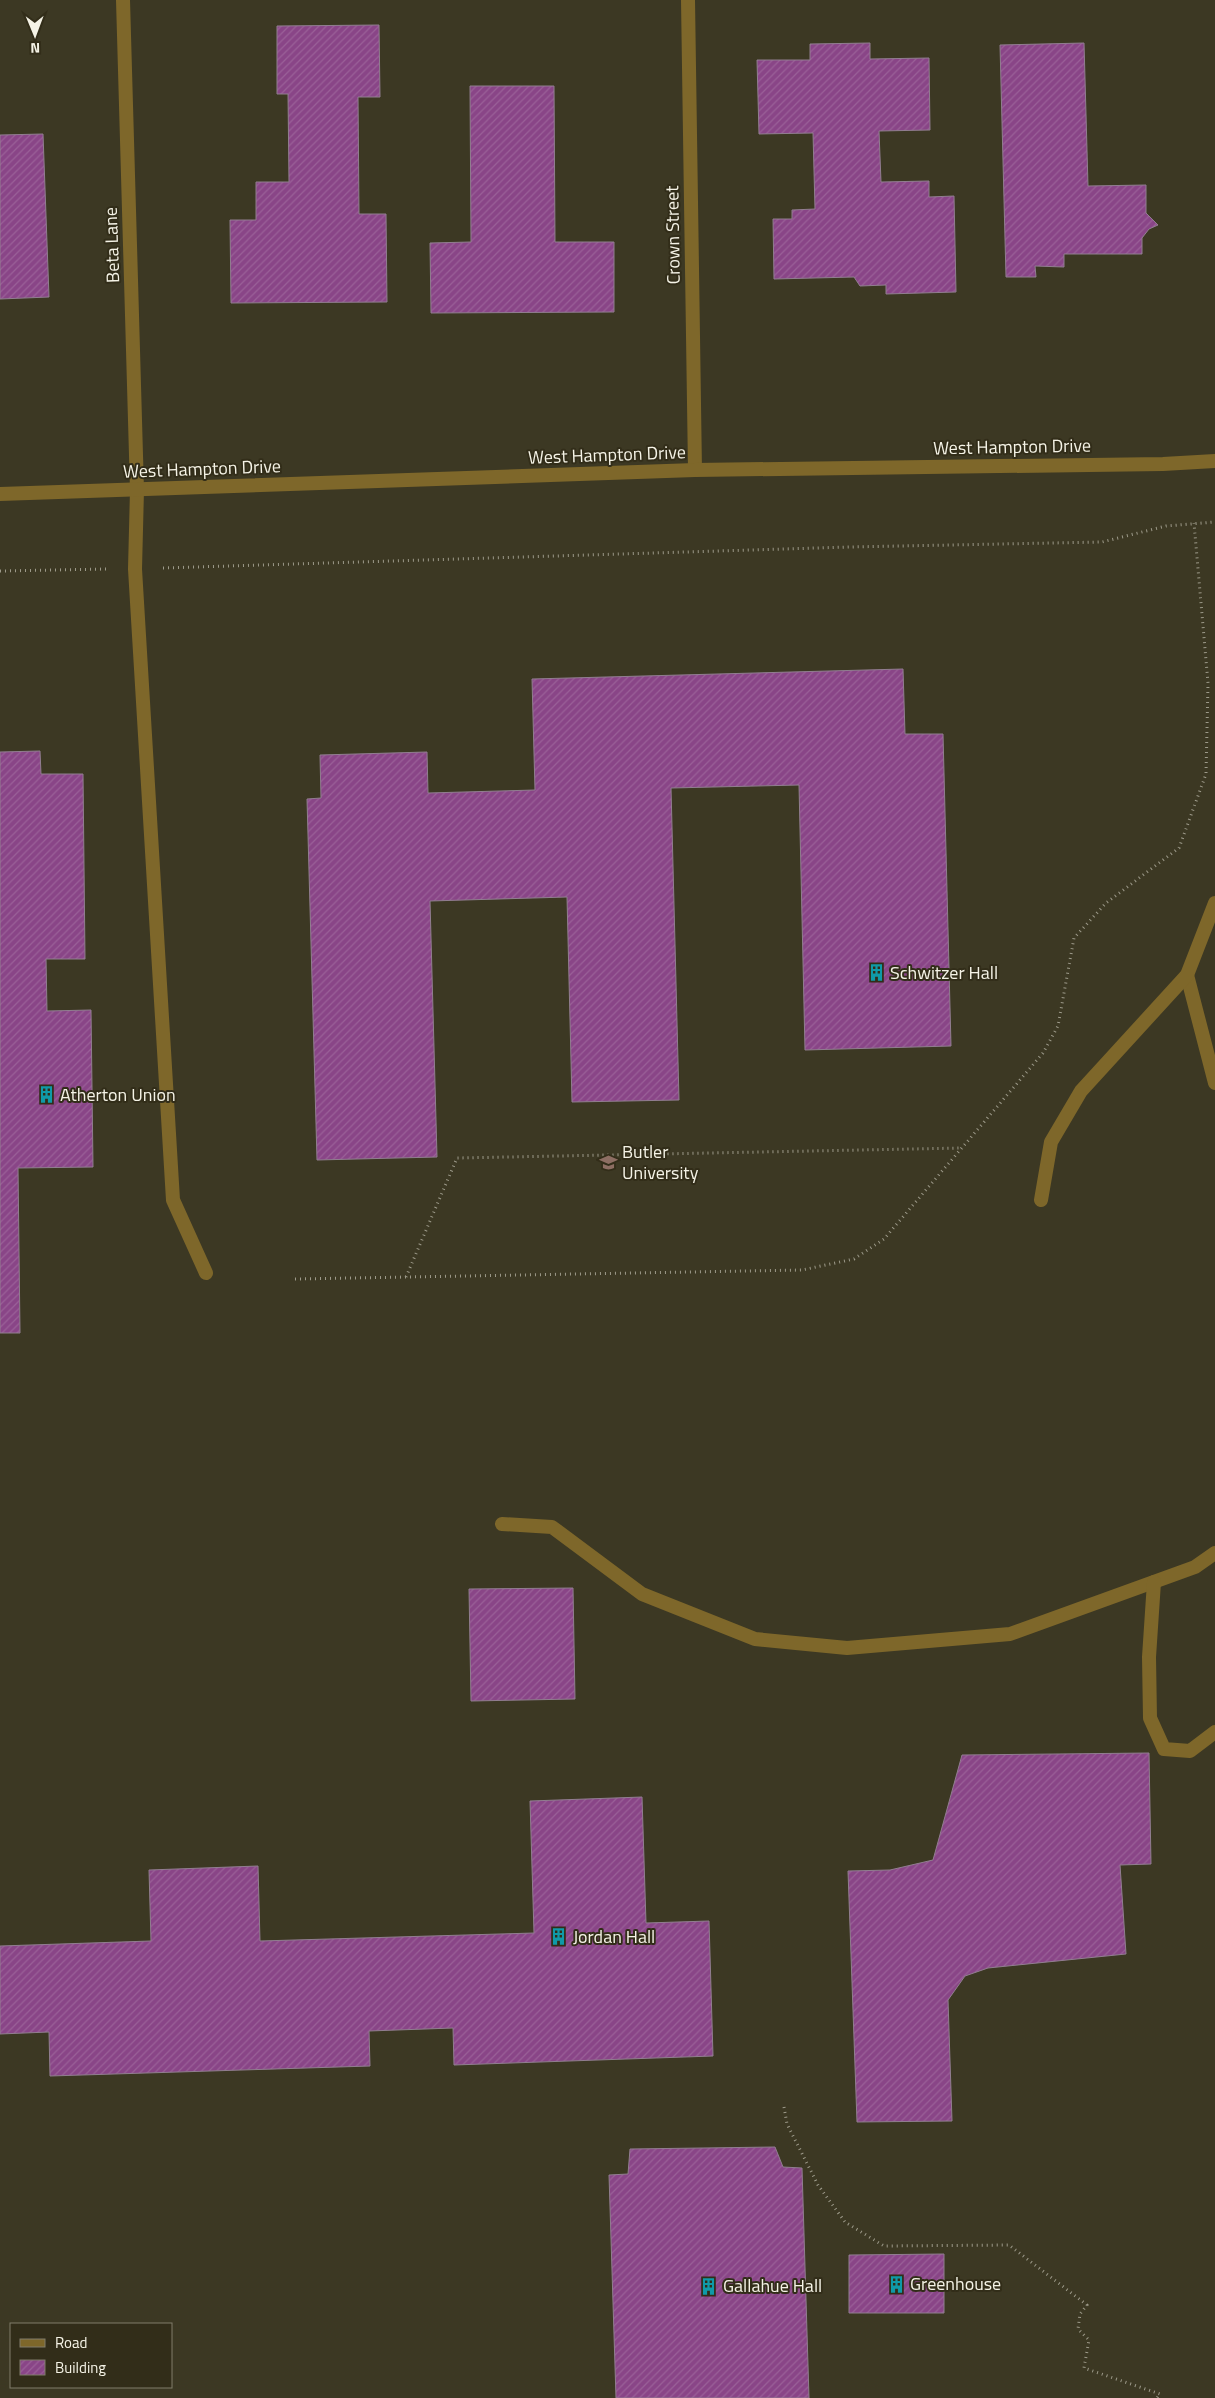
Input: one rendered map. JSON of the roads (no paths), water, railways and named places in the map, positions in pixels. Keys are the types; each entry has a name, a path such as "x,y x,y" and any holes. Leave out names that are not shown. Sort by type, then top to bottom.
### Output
{"street":[{"name":"Beta Lane","path":"123,0 137,490 136,569 172,1200 206,1273"},
{"name":"Crown Street","path":"688,0 695,470"},
{"name":"West Hampton Drive","path":"0,494 695,470 1163,464 1215,461"},
{"path":"1041,1200 1051,1142 1081,1091 1187,974 1215,903"},
{"path":"1187,974 1215,1083"},
{"path":"502,1524 552,1527 642,1594 755,1639 847,1648 1010,1634 1195,1567 1215,1553"},
{"path":"1154,1582 1149,1657 1150,1718 1164,1749 1190,1751 1215,1732"}],"place":[{"name":"Schwitzer Hall","path":"876,973"},
{"name":"Atherton Union","path":"46,1095"},
{"name":"Butler University","path":"608,1162"},
{"name":"Jordan Hall","path":"559,1937"},
{"name":"Greenhouse","path":"896,2284"},
{"name":"Gallahue Hall","path":"709,2286"}]}
